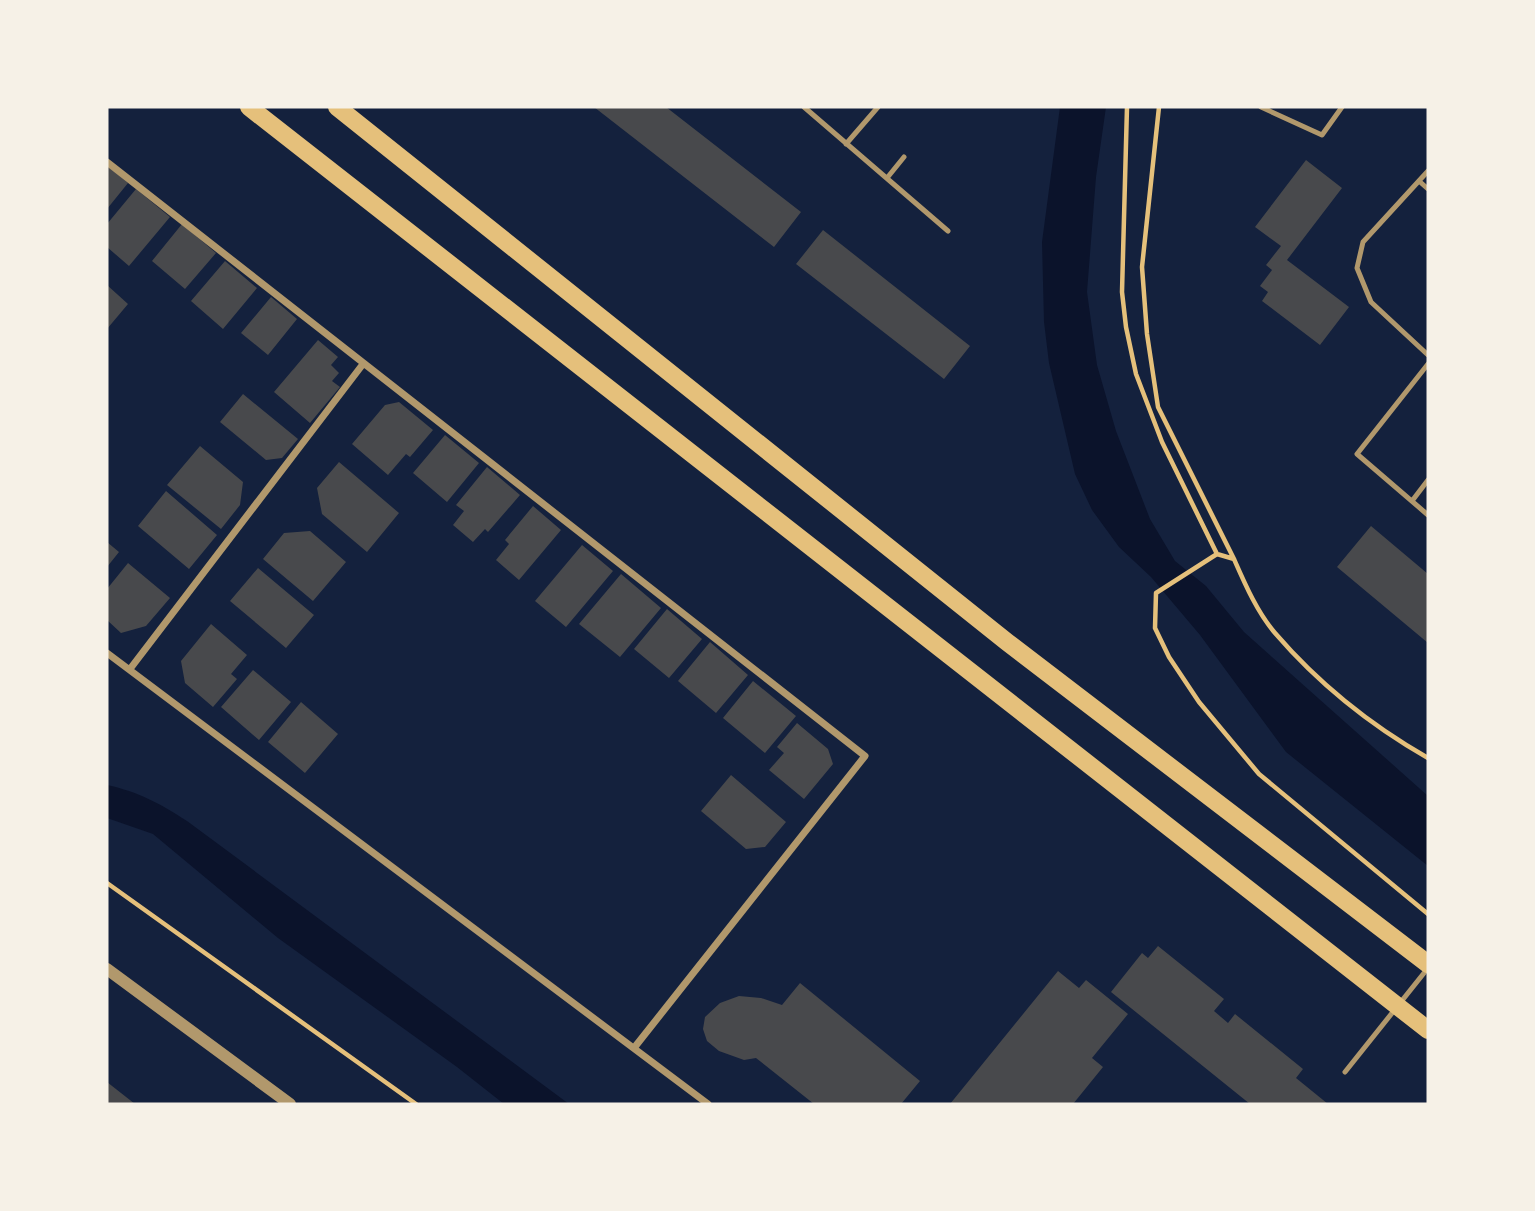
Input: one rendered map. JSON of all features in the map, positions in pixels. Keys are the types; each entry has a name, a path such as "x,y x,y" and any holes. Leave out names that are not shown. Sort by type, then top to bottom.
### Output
{"main road":[{"path":"249,107 1428,1030"},
{"path":"337,107 1007,642 1428,966"}],"street":[{"path":"107,162 865,756 634,1048"},
{"path":"130,669 363,364"},
{"path":"107,653 708,1104"},
{"path":"107,969 290,1104"}],"lane":[{"path":"804,107 948,231"},
{"path":"846,144 878,107"},
{"path":"1261,107 1322,135 1342,107"},
{"path":"887,178 904,158"},
{"path":"1428,171 1363,242 1357,268 1371,302 1428,355"},
{"path":"1419,181 1428,189"},
{"path":"1428,363 1357,454 1428,515"},
{"path":"1412,501 1428,480"},
{"path":"1345,1072 1428,966"}],"path":[{"path":"1127,107 1122,292 1136,374 1162,442 1217,554 1234,559"},
{"path":"1159,107 1142,267 1147,334 1158,407 1249,591 1274,632 1353,707 1390,736 1428,758"},
{"path":"1217,554 1156,593 1154,628 1169,657 1199,702 1259,774 1428,914"},
{"path":"107,883 416,1104"}],"water":[{"path":"1060,107 1106,107 1096,177 1087,292 1097,365 1116,431 1150,519 1175,561 1206,586 1244,632 1428,796 1428,866 1286,752 1200,635 1151,577 1119,547 1092,510 1075,474 1049,363 1044,322 1042,242"},
{"path":"107,785 148,799 187,821 569,1104 504,1104 278,938 153,834 107,818"}],"building":[{"path":"594,107 666,107 801,212 774,247"},
{"path":"1306,160 1342,188 1287,260 1349,307 1320,345 1262,301 1268,292 1260,286 1272,270 1266,265 1281,246 1255,227"},
{"path":"107,165 128,183 107,209"},
{"path":"136,189 170,217 129,266 107,247 107,224"},
{"path":"182,224 216,253 185,289 152,261"},
{"path":"823,230 970,346 944,379 796,264"},
{"path":"225,261 257,288 223,329 191,301"},
{"path":"107,285 128,304 107,329"},
{"path":"271,297 297,319 268,355 241,333"},
{"path":"318,340 338,357 331,365 339,373 332,381 340,387 310,423 274,392"},
{"path":"243,394 298,439 282,458 266,460 220,422"},
{"path":"399,402 433,430 410,457 406,454 388,475 352,444 385,405"},
{"path":"445,435 479,463 447,502 413,473"},
{"path":"200,446 243,482 240,505 221,529 167,485"},
{"path":"339,462 399,513 367,552 322,514 317,488"},
{"path":"487,467 520,495 488,532 485,529 473,542 453,525 464,511 456,505"},
{"path":"166,491 217,535 189,569 138,526"},
{"path":"533,506 561,530 519,580 496,560 509,544 505,540"},
{"path":"1371,526 1428,574 1428,643 1337,567"},
{"path":"310,531 346,562 313,601 263,559 284,533"},
{"path":"107,542 119,552 107,567"},
{"path":"582,545 613,571 566,627 535,601"},
{"path":"128,563 170,598 146,626 121,633 107,620 107,589"},
{"path":"258,568 314,615 286,648 230,601"},
{"path":"621,574 661,608 620,657 579,624"},
{"path":"667,609 702,639 669,678 634,649"},
{"path":"211,624 247,655 231,674 237,679 213,707 185,683 181,661"},
{"path":"710,642 748,675 716,713 678,681"},
{"path":"253,670 291,702 259,740 221,707"},
{"path":"753,681 796,716 765,753 723,718"},
{"path":"301,702 338,734 305,773 268,742"},
{"path":"797,723 828,749 833,764 804,799 769,770 784,753 777,747"},
{"path":"731,775 786,822 765,847 746,849 701,811"},
{"path":"1158,946 1224,999 1214,1011 1228,1023 1235,1014 1303,1069 1296,1078 1328,1104 1250,1104 1111,992 1142,953 1148,958"},
{"path":"1058,971 1079,988 1086,980 1128,1014 1092,1058 1103,1067 1073,1104 950,1104"},
{"path":"800,983 920,1081 901,1104 814,1104 756,1058 744,1060 719,1051 707,1041 703,1029 705,1017 720,1003 739,996 761,998 782,1005"},
{"path":"107,1082 135,1104 107,1104"}]}
